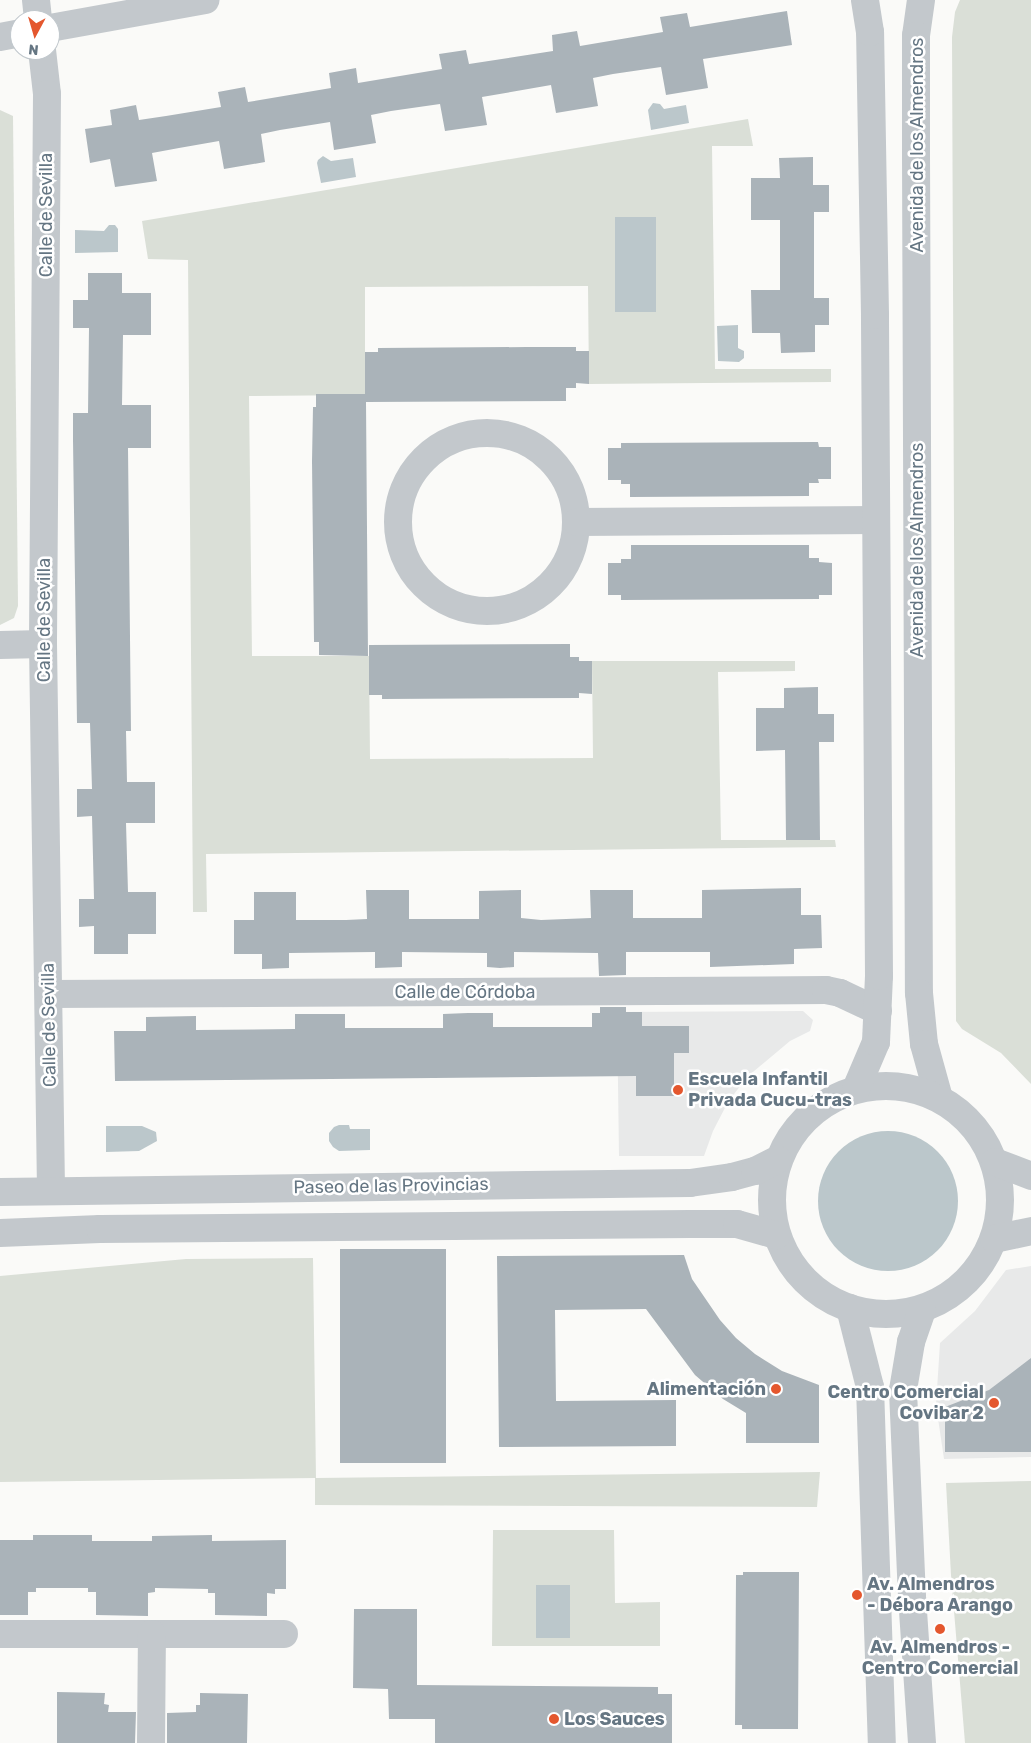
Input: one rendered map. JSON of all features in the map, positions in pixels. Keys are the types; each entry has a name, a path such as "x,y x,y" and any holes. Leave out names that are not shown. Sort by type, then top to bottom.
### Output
{"street":[{"path":"60,26 205,0"},
{"path":"856,1090 876,1042 878,1010 875,316 870,32 865,0"},
{"name":"Avenida de los Almendros","path":"921,0 916,36 919,992 924,1044 939,1098"},
{"name":"Calle de Sevilla","path":"43,60 47,94 43,644 51,1191"},
{"path":"477,432 507,434 535,446 558,466 572,493 577,522 574,548 563,571 542,593 516,607 486,612 456,607 430,592 410,569 398,542 397,511 405,482 423,458 448,441 477,432"},
{"path":"577,522 875,520"},
{"path":"0,645 43,644"},
{"name":"Calle de Córdoba","path":"49,994 826,990 840,993 878,1010"},
{"path":"901,1086 939,1098 963,1115 973,1126 983,1138 995,1162 1001,1206 994,1239 974,1274 953,1293 922,1310 886,1315 850,1308 822,1294 796,1273 776,1234 770,1202 772,1178 778,1160 791,1135 826,1102 856,1090 901,1086"},
{"name":"Paseo de las Provincias","path":"0,1192 690,1183 732,1177 755,1171 778,1160"},
{"path":"995,1162 1031,1176"},
{"path":"0,1233 100,1229 736,1224 776,1234"},
{"path":"994,1239 1031,1231"},
{"path":"850,1308 870,1387 882,1743"},
{"path":"922,1310 911,1342 904,1390 912,1587 922,1743"},
{"path":"0,1634 284,1634"},
{"path":"151,1743 152,1634"}],"shaded area":[{"path":"960,0 1031,0 1031,1084 1001,1053 962,1029 956,1021 952,37 955,12"},
{"path":"653,103 660,104 664,109 686,105 689,123 651,130 648,110"},
{"path":"0,110 13,116 18,606 14,618 0,625"},
{"path":"748,119 753,146 712,146 715,369 831,369 831,382 589,384 588,286 365,287 365,395 249,396 252,656 369,656 370,759 593,758 592,661 795,661 795,671 718,672 721,840 835,840 836,847 206,854 207,912 193,912 188,260 148,259 142,221"},
{"path":"323,156 331,161 353,158 356,177 321,183 317,163"},
{"path":"615,217 656,217 656,312 615,312"},
{"path":"109,225 115,225 118,229 118,252 75,253 75,230 104,231"},
{"path":"738,325 738,348 744,351 744,358 739,362 718,361 717,326"},
{"name":"Escuela Infantil Privada Cucu-tras","path":"803,1011 813,1020 810,1031 790,1041 747,1077 728,1102 713,1131 704,1156 619,1156 617,1012"},
{"path":"349,1125 350,1129 370,1129 370,1150 339,1151 333,1147 329,1141 329,1133 334,1127"},
{"path":"106,1126 142,1126 156,1132 157,1141 139,1151 106,1152"},
{"path":"888,1131 915,1137 927,1143 937,1152 946,1162 952,1174 958,1201 952,1228 946,1240 937,1250 927,1259 915,1265 888,1271 861,1265 849,1259 839,1250 830,1240 824,1228 818,1201 824,1174 830,1162 839,1152 849,1143 861,1137"},
{"path":"313,1258 316,1478 820,1472 817,1507 315,1505 315,1478 0,1482 0,1276 186,1259"},
{"path":"1031,1266 1031,1457 944,1459 936,1405 940,1343 975,1311 1006,1270"},
{"path":"1031,1481 1031,1743 965,1743 951,1575 946,1483"},
{"path":"493,1530 614,1530 615,1603 660,1602 660,1646 492,1646"},
{"path":"536,1585 570,1585 570,1638 536,1638"}],"building":[{"path":"787,11 792,45 703,59 708,88 666,95 661,67 593,78 598,106 556,113 551,85 482,97 487,125 445,131 440,104 391,111 371,115 376,143 334,150 330,122 280,130 261,134 265,162 224,169 219,141 152,153 157,181 115,187 110,159 90,163 85,129 112,125 110,110 136,105 139,120 221,107 218,92 245,87 248,102 331,88 329,73 356,68 358,83 442,69 439,54 466,50 469,64 553,51 552,35 577,31 580,46 663,32 660,17 687,13 690,27"},
{"path":"813,157 813,185 829,185 829,212 814,212 814,298 829,298 829,325 815,325 815,352 781,353 780,333 752,333 751,290 780,290 780,220 751,220 751,178 780,178 779,158"},
{"path":"88,273 122,273 122,293 151,293 151,335 123,335 122,405 151,405 151,448 128,448 131,731 126,731 127,782 155,782 155,823 126,823 128,892 156,892 156,934 128,934 128,954 94,954 94,926 79,927 79,899 94,899 92,816 77,817 77,789 92,789 90,723 77,723 73,413 88,413 89,328 73,328 73,300 88,300"},
{"path":"576,347 576,351 589,351 589,384 576,383 576,388 566,388 566,401 366,402 368,656 319,655 319,642 314,642 312,461 313,407 316,407 316,394 365,394 365,352 378,352 378,348"},
{"path":"818,442 819,447 831,447 831,479 818,479 819,483 809,483 809,496 630,497 630,484 621,484 621,480 608,480 608,448 621,448 621,443"},
{"path":"631,545 809,545 809,558 819,558 819,562 832,563 832,595 819,595 819,599 621,600 621,595 608,595 608,563 621,563 621,559 631,559"},
{"path":"570,644 570,657 579,657 579,661 592,661 592,694 579,693 579,698 382,699 382,695 369,695 369,645"},
{"path":"818,687 818,714 834,714 834,742 819,742 820,840 786,840 785,750 756,751 756,708 784,708 784,688"},
{"path":"801,888 801,915 821,915 822,948 794,949 794,964 710,967 710,952 626,952 626,975 599,976 598,953 514,952 514,967 500,968 487,967 487,953 402,952 402,967 375,968 375,952 289,953 289,968 262,969 262,954 234,954 234,920 254,920 254,892 296,892 296,920 346,920 367,919 366,890 409,890 409,919 479,919 479,891 521,890 521,918 541,920 591,918 590,890 633,890 633,918 702,918 702,890"},
{"path":"600,1007 626,1007 626,1012 642,1012 642,1026 689,1026 689,1053 674,1053 674,1096 636,1096 636,1076 115,1081 114,1031 146,1031 146,1017 196,1016 196,1030 295,1029 295,1014 345,1014 345,1028 443,1028 443,1014 468,1013 493,1013 493,1027 592,1027 592,1013 600,1013"},
{"path":"340,1249 446,1249 446,1463 340,1463"},
{"path":"684,1255 692,1279 720,1320 736,1338 755,1354 782,1371 819,1385 819,1443 746,1443 746,1413 723,1399 695,1375 646,1309 555,1310 556,1401 676,1400 676,1446 499,1447 497,1256"},
{"name":"Centro Comercial Covibar 2","path":"1031,1358 1031,1452 945,1452 945,1407 989,1390"},
{"path":"33,1535 92,1535 92,1541 152,1541 152,1536 212,1535 212,1541 286,1540 286,1589 275,1589 275,1594 267,1593 267,1616 215,1615 215,1593 208,1593 208,1589 155,1588 155,1592 148,1593 148,1616 96,1615 96,1592 88,1592 88,1588 36,1588 36,1592 28,1592 28,1615 0,1615 0,1540 33,1540"},
{"path":"743,1572 799,1572 798,1729 742,1729 742,1725 735,1725 736,1575 743,1575"},
{"name":"Los Sauces","path":"354,1609 417,1609 417,1685 658,1687 658,1694 672,1694 672,1743 435,1743 435,1719 389,1719 388,1689 353,1688"},
{"path":"57,1692 105,1693 104,1704 109,1705 108,1712 136,1712 135,1743 57,1743"},
{"path":"200,1693 248,1694 247,1743 167,1743 167,1713 196,1712 196,1705 200,1705"}],"place":[{"name":"Escuela Infantil Privada Cucu-tras","path":"678,1090"},
{"name":"Alimentación","path":"776,1389"},
{"name":"Centro Comercial Covibar 2","path":"994,1403"},
{"name":"Av. Almendros - Débora Arango","path":"857,1595"},
{"name":"Av. Almendros - Centro Comercial","path":"940,1629"},
{"name":"Los Sauces","path":"554,1719"}]}
